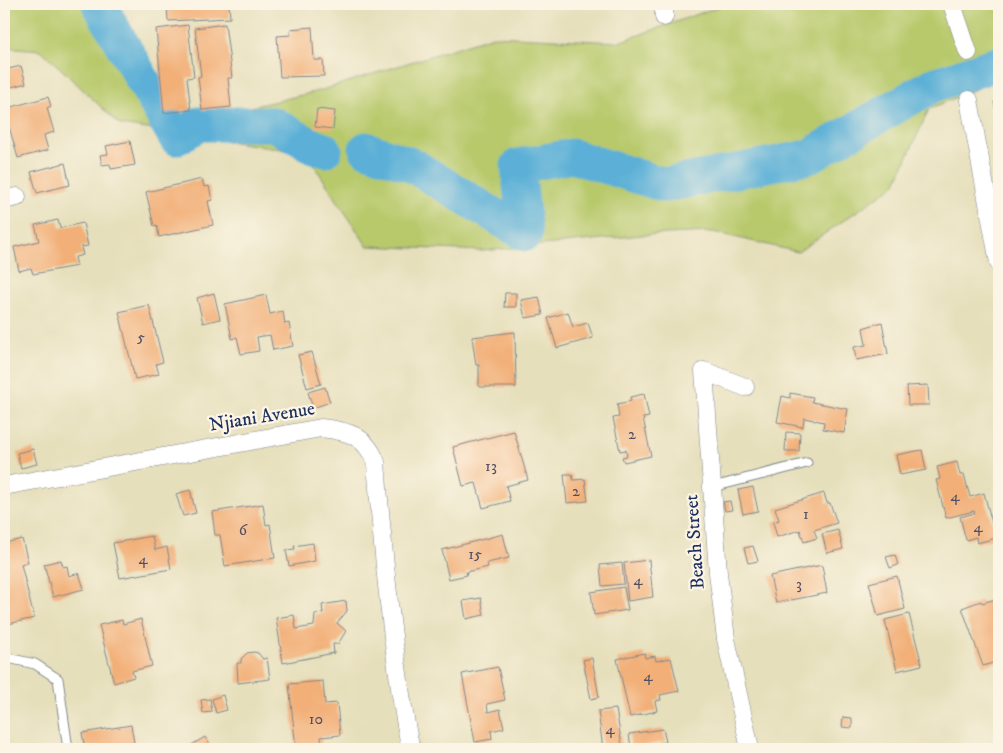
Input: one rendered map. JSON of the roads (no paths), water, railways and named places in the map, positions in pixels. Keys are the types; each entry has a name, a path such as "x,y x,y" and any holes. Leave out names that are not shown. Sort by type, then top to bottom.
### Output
{"street":[{"path":"952,4 968,52"},
{"path":"969,100 999,263"},
{"name":"Beach Street","path":"744,387 704,371 718,573 726,639 750,749"},
{"name":"Njiani Avenue","path":"4,486 321,428 339,430 356,437 370,448 376,462 391,623 406,728 411,749"}],"lane":[{"path":"713,487 807,463"},
{"path":"4,659 35,664 58,679 68,749"}],"waterway":[{"path":"99,4 176,138 199,124 273,124 313,146 325,150"},
{"path":"366,149 412,165 525,234 518,166 572,156 665,185 808,157 933,85 999,63"}]}
